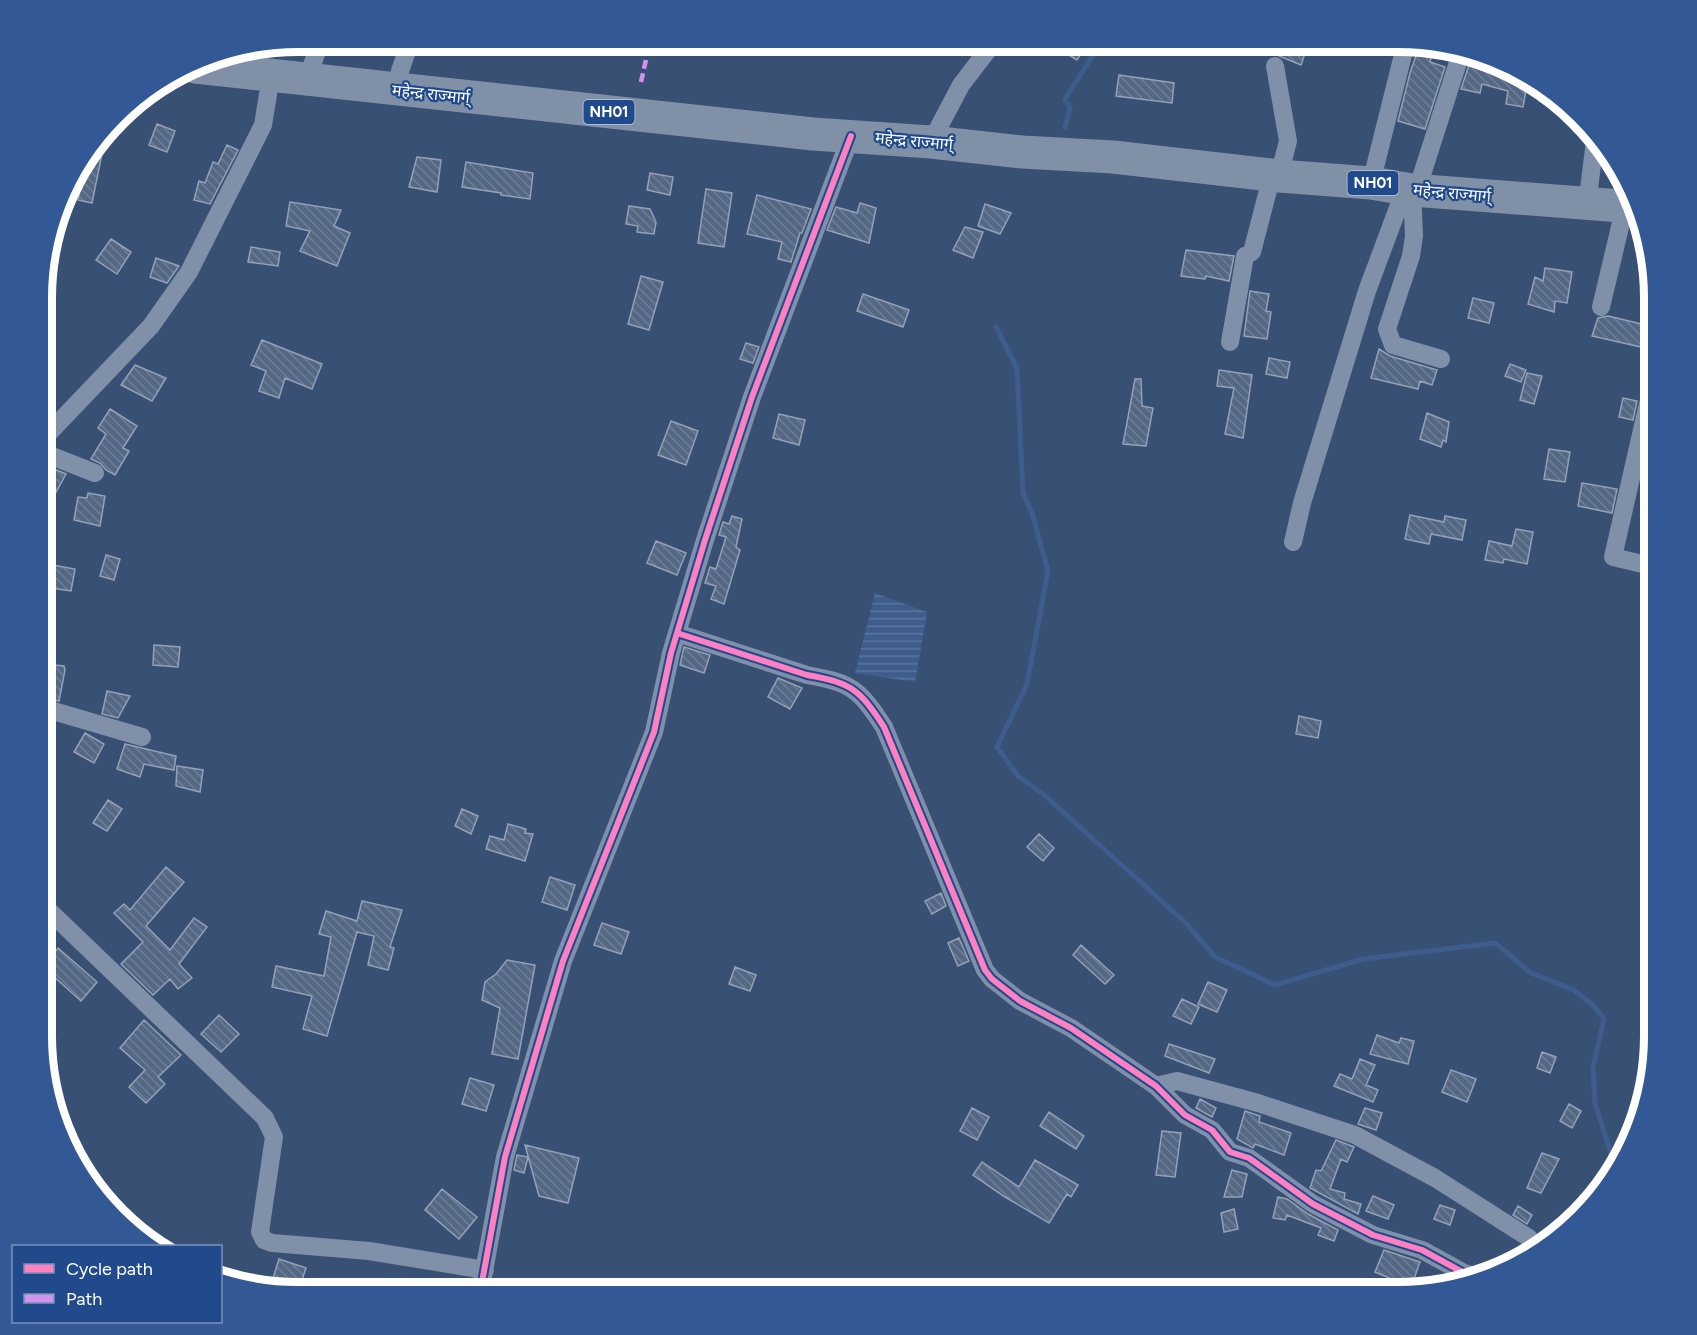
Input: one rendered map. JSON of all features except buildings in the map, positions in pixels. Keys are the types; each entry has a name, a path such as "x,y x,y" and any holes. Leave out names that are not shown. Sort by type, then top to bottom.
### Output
{"highway":[{"name":"महेन्द्र राज्मार्ग्","path":"209,69 813,134 931,142 1022,152 1113,157 1276,176 1371,183 1411,190 1627,207"}],"street":[{"path":"307,80 317,52"},
{"path":"396,90 407,52"},
{"path":"931,142 961,85 986,52"},
{"path":"1371,183 1404,52"},
{"path":"1293,542 1302,503 1367,291 1411,190 1458,60"},
{"path":"1230,342 1245,256 1252,252 1288,141 1275,66"},
{"path":"52,430 151,326 189,272 263,125 271,76"},
{"path":"482,1282 505,1157 563,961 654,732 671,653 752,397 851,136"},
{"path":"1587,205 1594,149"},
{"path":"1411,190 1414,236 1411,256 1387,329 1393,345 1441,359"},
{"path":"1601,307 1628,210"},
{"path":"1644,421 1613,557 1644,564"},
{"path":"52,456 95,473"},
{"path":"677,633 807,675 828,678 855,689 868,702 884,727 985,970 992,979 1020,1001 1071,1028 1156,1086 1185,1115 1212,1130 1230,1152 1249,1158 1313,1204 1373,1235 1422,1250 1465,1273"},
{"path":"52,711 142,737"},
{"path":"52,914 266,1118 274,1137 261,1232 264,1240 272,1243 369,1251 485,1270"},
{"path":"1156,1086 1177,1081 1258,1103 1355,1135 1435,1178 1529,1239"}],"water":[{"path":"875,593 927,612 915,682 855,673"}],"waterway":[{"path":"1065,127 1070,108 1065,99 1097,52"},
{"path":"996,327 1017,368 1023,493 1032,513 1048,571 1027,684 997,747 1018,776 1042,793 1186,923 1215,957 1275,985 1363,959 1495,943 1531,973 1574,990 1594,1006 1604,1019 1593,1067 1595,1103 1612,1159"}],"marked path":[{"path":"641,82 648,52"}],"cycle path":[{"path":"482,1282 505,1157 563,961 654,732 671,653 752,397 851,136"},
{"path":"677,633 807,675 834,681 845,685 861,696 884,727 985,970 992,979 1020,1001 1071,1028 1156,1086 1185,1115 1212,1130 1230,1152 1249,1158 1313,1204 1373,1235 1422,1250 1465,1273"}]}
